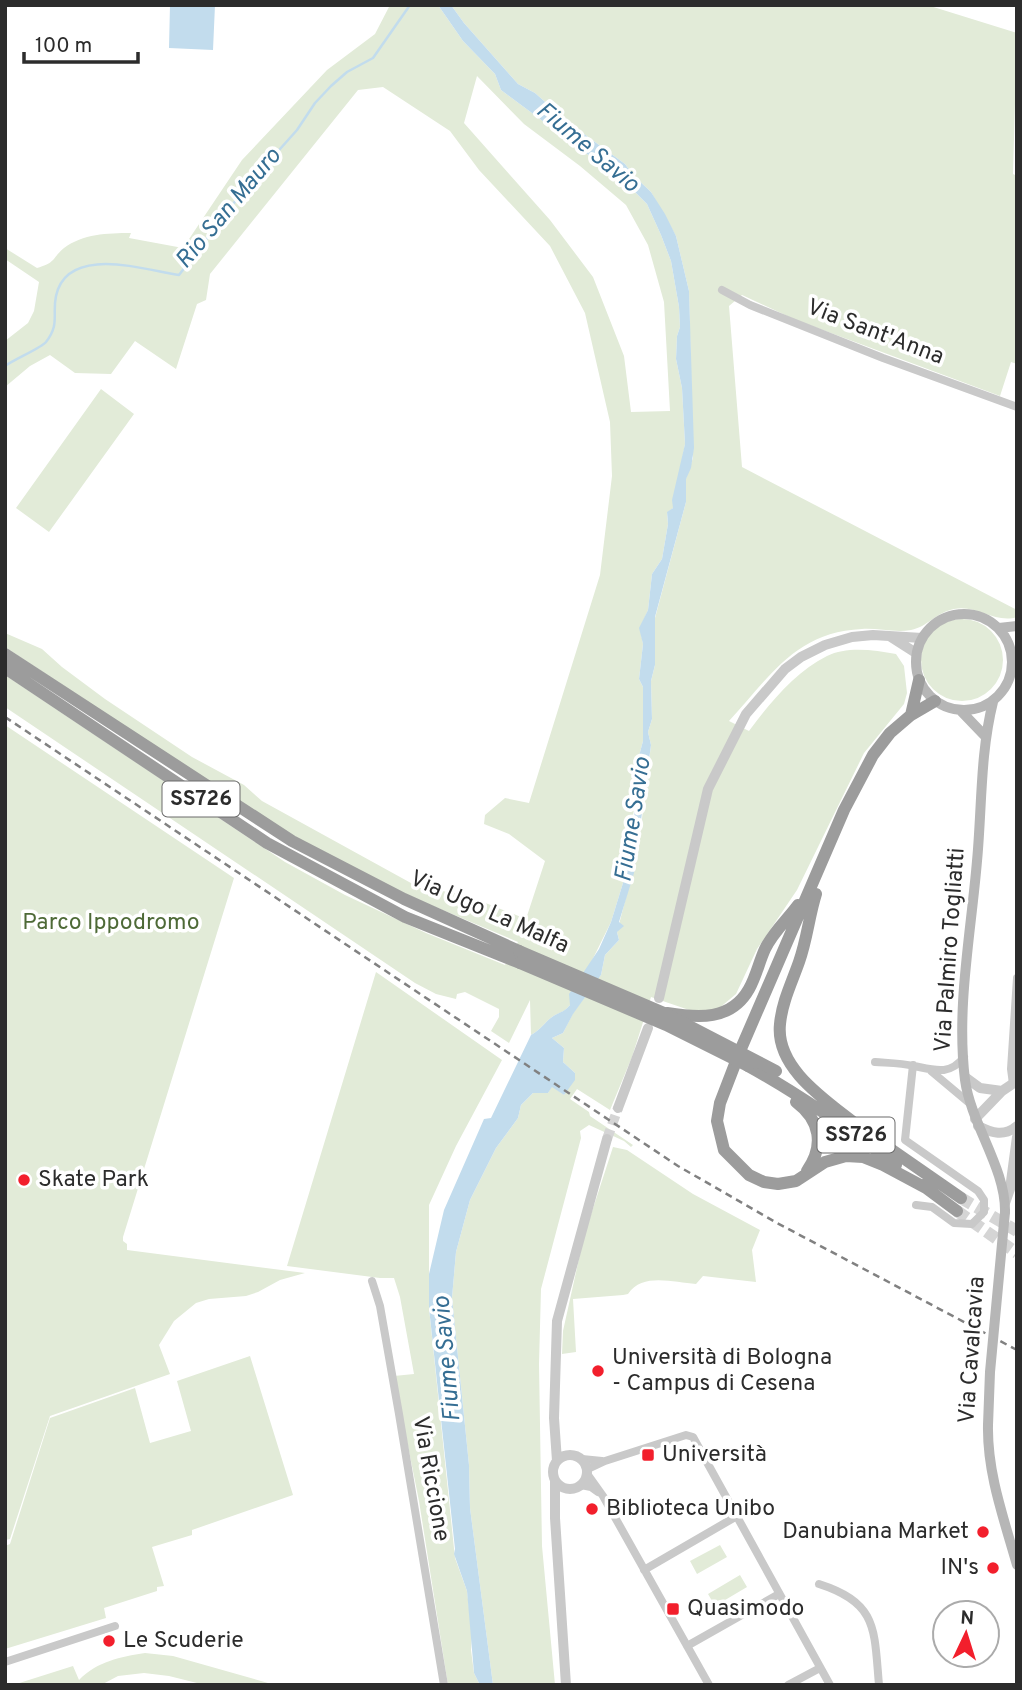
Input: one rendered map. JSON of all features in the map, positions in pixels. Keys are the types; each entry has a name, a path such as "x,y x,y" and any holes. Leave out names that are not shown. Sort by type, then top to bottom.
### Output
{"highway":[{"name":"Via Ugo La Malfa","path":"5,654 292,841 520,957 666,1025 779,1083 843,1125 957,1211"},
{"name":"Via Ugo La Malfa","path":"5,668 267,843 405,917 520,957 664,1013 776,1071 961,1198"},
{"path":"911,715 919,680"},
{"path":"926,1188 863,1157 836,1157 796,1181 778,1184 764,1182 749,1175 724,1150 717,1121 720,1104 740,1051 844,810 873,755 890,733 911,715 935,701"},
{"path":"844,810 812,905 801,959 783,1006 780,1035 782,1046 800,1076 863,1130"},
{"path":"664,1013 715,1016 732,1009 749,989 774,935 816,878"},
{"path":"748,1066 799,1104 816,1125 818,1147 805,1174"}],"main road":[{"path":"962,614 984,617 999,628 1015,652 1010,680 993,702 978,709 960,710 948,708 926,692 916,669 916,653 922,638 934,624 947,617 962,614"},
{"path":"999,628 1017,626"},
{"name":"Via Palmiro Togliatti","path":"993,702 984,735 978,859 963,1016 968,1102 999,1180 1005,1207"},
{"path":"960,710 984,735"},
{"name":"Via Cavalcavia","path":"1005,1207 990,1371 988,1440 997,1495 1017,1565"}],"street":[{"name":"Via Sant'Anna","path":"722,290 750,305 883,358 1017,407"},
{"path":"891,636 916,653"},
{"path":"659,999 708,789 746,714 785,669 825,645 852,637 922,638"},
{"path":"1017,978 1011,1069 1015,1082 1002,1091 976,1123 999,1133 1008,1133 1017,1126"},
{"path":"618,1108 648,1028"},
{"path":"931,1071 952,1068 964,1057"},
{"path":"875,1062 913,1065 931,1071 968,1102"},
{"path":"913,1065 905,1140 978,1191 985,1200 984,1212 972,1224 954,1223 932,1208 916,1205"},
{"path":"944,1082 965,1077 980,1088 1002,1091"},
{"name":"Via Cavalcavia","path":"1005,1207 1017,1137"},
{"path":"566,1685 553,1471 557,1461 557,1321 607,1139"},
{"name":"Via Riccione","path":"372,1281 380,1307 444,1685"},
{"path":"555,1431 571,1454 582,1459 605,1461"},
{"path":"582,1486 588,1472 605,1461 690,1434 830,1685"},
{"path":"557,1461 564,1455 571,1454"},
{"path":"582,1459 709,1685"},
{"path":"555,1480 567,1489"},
{"path":"554,1510 558,1497 567,1489 591,1487 603,1496"},
{"path":"644,1570 737,1516"},
{"path":"819,1584 841,1591 863,1608 875,1637 879,1685"},
{"path":"687,1646 779,1594"},
{"path":"5,1662 115,1626"},
{"path":"788,1685 820,1668"}],"green space":[{"path":"390,5 438,5 463,41 495,74 501,90 625,182 647,204 671,261 679,307 680,327 676,359 682,388 685,444 673,508 667,513 668,524 662,559 652,574 648,610 640,628 643,644 639,679 643,687 643,741 623,883 611,922 570,1005 531,1035 530,1000 509,1043 491,1031 499,1017 499,1009 465,992 457,994 456,999 436,994 415,983 5,707 5,675 285,862 345,895 426,933 505,965 518,942 414,898 296,839 5,647 5,633 42,649 105,699 192,757 244,785 262,801 420,888 463,894 526,919 545,861 509,834 484,824 485,815 505,798 529,803 600,575 612,476 610,422 585,313 550,246 479,170 450,131 383,87 358,90 210,274 206,300 197,304 176,369 135,341 111,374 75,373 50,355 30,366 5,387 5,341 28,323 34,311 39,282 5,259 5,248 37,268 51,262 71,243 104,234 131,233 129,238 183,248 242,160 327,70 375,34","holes":["477,76 524,124 626,205 648,245 664,302 670,411 631,412 624,356 593,277 550,220 464,123"]},
{"path":"451,5 927,5 1017,33 1013,174 1017,176 1017,364 1011,362 1000,396 796,320 742,295 729,306 742,467 1017,610 1017,617 1001,618 962,608 942,613 911,630 862,629 819,638 801,648 771,673 729,721 749,731 794,679 815,663 835,653 861,650 896,654 904,666 907,693 904,704 864,753 797,890 757,949 736,994 717,1010 695,1012 651,997 632,1057 610,1110 577,1089 570,1099 633,1145 631,1147 589,1125 580,1131 581,1138 541,1289 539,1364 542,1546 555,1685 493,1685 470,1508 469,1465 452,1298 456,1252 470,1200 496,1148 518,1118 521,1105 533,1093 548,1093 552,1086 564,1095 575,1073 563,1062 564,1048 552,1038 563,1033 573,1013 601,975 605,955 619,940 617,932 638,851 651,745 648,732 652,719 651,681 655,665 655,618 686,502 686,478 693,458 689,291 676,236 651,192 625,164 569,123 535,93 518,84"},
{"path":"101,389 134,414 49,532 16,508"},
{"path":"954,619 970,619 985,626 996,637 1003,652 1000,676 991,689 970,701 954,701 939,694 928,683 921,668 921,652 928,637 939,626"},
{"name":"Parco Ippodromo","path":"5,725 234,878 123,1237 127,1250 305,1273 280,1280 246,1296 209,1299 196,1303 174,1321 159,1345 170,1374 50,1416 10,1539 5,1540"},
{"path":"376,972 502,1060 456,1146 429,1205 429,1308 455,1558 467,1591 474,1673 480,1685 448,1685 419,1501 394,1376 414,1374 394,1278 287,1266"},
{"path":"613,1147 627,1150 693,1194 760,1230 752,1250 756,1282 703,1276 696,1284 659,1280 642,1283 628,1294 573,1299 576,1352 562,1354 563,1331 584,1236"},
{"path":"250,1356 293,1495 192,1530 192,1535 152,1547 164,1586 157,1587 157,1591 104,1608 106,1618 5,1649 5,1546 10,1544 50,1418 135,1388 150,1443 191,1431 177,1381"},
{"path":"720,1545 727,1557 697,1574 690,1561"},
{"path":"740,1575 747,1587 715,1606 708,1594"},
{"path":"145,1653 173,1656 275,1685 205,1685 144,1673 118,1676 101,1685 13,1685 73,1666 79,1680 102,1664"}],"water":[{"path":"170,5 215,5 213,50 169,48"},
{"name":"Fiume Savio","path":"438,5 451,5 518,84 535,93 569,123 625,164 651,192 676,236 689,291 694,448 686,479 686,502 655,617 655,665 651,681 652,719 648,732 651,745 634,873 619,922 624,926 617,932 619,940 605,955 601,975 563,1033 552,1038 564,1048 563,1062 575,1073 575,1080 564,1095 552,1087 548,1093 533,1093 521,1105 518,1118 496,1148 470,1200 456,1252 452,1298 469,1465 470,1508 493,1685 480,1685 474,1673 467,1591 454,1554 429,1308 429,1274 444,1210 484,1119 491,1118 531,1035 570,1005 569,994 599,949 611,922 623,883 626,850 632,836 639,756 643,741 643,687 639,679 643,644 639,628 648,610 652,574 662,559 668,524 667,512 673,508 672,500 685,444 682,388 676,359 680,327 679,307 671,261 647,204 625,182 501,90 495,74 463,41"}],"waterway":[{"name":"Rio San Mauro","path":"5,366 46,342 53,330 56,296 63,280 75,270 91,265 109,264 179,275 246,187 297,130 315,103 347,72 373,58 410,5"}],"tunnel":[{"path":"607,1139 618,1108"},
{"path":"961,1198 1017,1231"},
{"path":"957,1211 1017,1253"}],"railway":[{"path":"5,717 678,1166 777,1223 1017,1350"}],"place":[{"name":"Skate Park","path":"24,1180"},
{"name":"Università di Bologna - Campus di Cesena","path":"598,1371"},
{"name":"Università","path":"648,1455"},
{"name":"Biblioteca Unibo","path":"592,1509"},
{"name":"Danubiana Market","path":"983,1532"},
{"name":"IN's","path":"993,1568"},
{"name":"Quasimodo","path":"673,1609"},
{"name":"Le Scuderie","path":"109,1641"}]}
